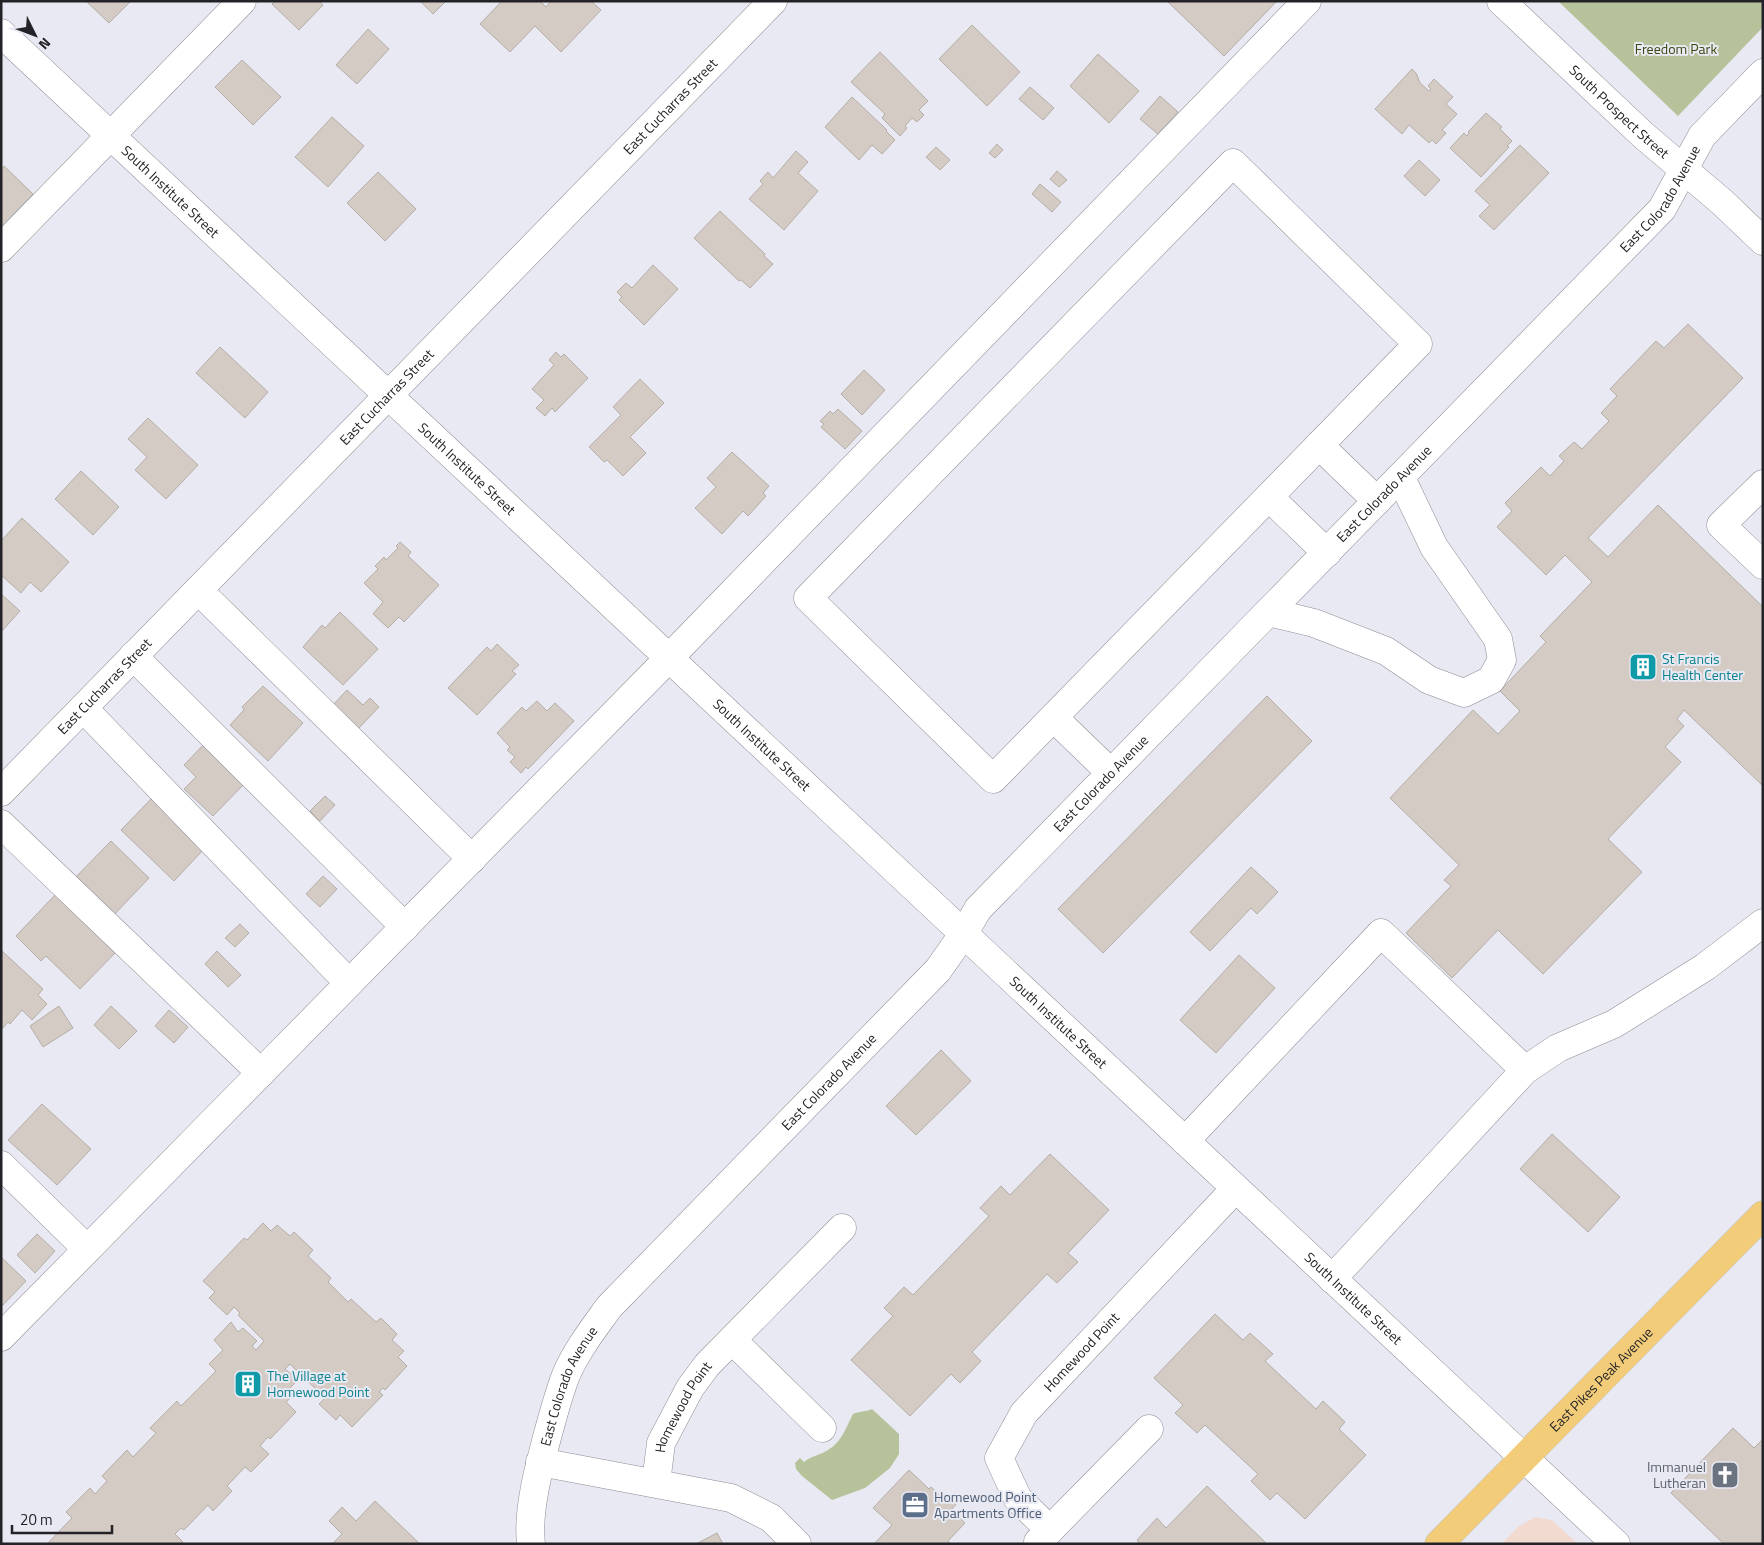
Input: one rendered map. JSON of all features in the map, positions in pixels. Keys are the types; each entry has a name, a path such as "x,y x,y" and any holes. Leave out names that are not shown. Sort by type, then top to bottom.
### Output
{"main road":[{"name":"East Pikes Peak Avenue","path":"1439,1544 1763,1215"}],"street":[{"path":"1,248 242,1"},
{"name":"East Cucharras Street","path":"1,792 773,1"},
{"path":"1,1337 669,658 1307,1"},
{"name":"South Prospect Street","path":"1501,1 1643,134 1685,169 1763,241"},
{"name":"South Institute Street","path":"1,33 1616,1544"},
{"name":"East Colorado Avenue","path":"531,1544 533,1497 540,1462 567,1374 587,1339 609,1307 938,970 964,934 978,909 1662,209 1702,136 1763,73"},
{"path":"1233,163 1418,344 1319,445 993,779 808,598 1233,163"},
{"path":"1319,445 1377,502"},
{"path":"1269,612 1314,623 1386,651 1429,680 1464,693 1491,680 1502,660 1498,639 1434,547 1401,478"},
{"path":"1763,484 1721,525 1763,565"},
{"path":"1269,497 1327,553"},
{"path":"198,590 472,859"},
{"path":"133,656 405,927"},
{"path":"83,708 349,983"},
{"path":"1054,718 1111,773"},
{"path":"1,824 261,1073"},
{"path":"1332,1279 1525,1070 1558,1048 1614,1024 1705,967 1763,924"},
{"path":"1185,1141 1381,933 1525,1070"},
{"path":"1,1165 87,1249"},
{"name":"Homewood Point","path":"1149,1428 1044,1537 1018,1499 999,1458 1024,1413 1235,1189"},
{"name":"Homewood Point","path":"656,1483 661,1444 690,1388 707,1365 842,1228"},
{"path":"732,1340 822,1428"},
{"path":"540,1462 731,1498 771,1518 797,1544"}],"shaded area":[{"path":"1535,1517 1552,1520 1578,1544 1502,1544 1518,1527"}],"green space":[{"name":"Freedom Park","path":"1558,1 1763,1 1763,27 1678,116"},
{"path":"872,1409 899,1434 899,1454 890,1468 865,1488 832,1500 802,1476 796,1469 795,1463 800,1458 804,1462 833,1447 843,1434 853,1414"}],"building":[{"path":"86,1 131,1 109,23"},
{"path":"275,1 319,1 323,5 299,30 272,4"},
{"path":"420,1 446,1 433,14"},
{"path":"502,1 540,1 546,7 551,1 591,1 601,10 561,52 535,26 510,52 480,24"},
{"path":"1167,1 1277,1 1224,56"},
{"path":"972,25 1020,72 987,106 939,59"},
{"path":"368,29 389,49 357,84 336,65"},
{"path":"880,52 928,101 919,110 924,115 917,122 912,118 900,136 882,118 885,114 851,82"},
{"path":"1098,54 1139,91 1109,123 1070,86"},
{"path":"242,60 281,97 253,125 215,87"},
{"path":"1412,69 1420,83 1429,91 1431,89 1428,86 1434,79 1453,97 1446,104 1457,114 1442,130 1446,133 1436,144 1432,140 1429,143 1409,125 1402,134 1375,109"},
{"path":"1030,87 1054,108 1043,120 1019,99"},
{"path":"1160,96 1178,112 1158,134 1140,119"},
{"path":"852,97 895,140 882,154 872,145 859,160 825,127"},
{"path":"1486,113 1502,127 1500,129 1512,141 1507,146 1509,147 1481,177 1450,148 1464,133 1467,136 1468,132"},
{"path":"332,117 364,146 328,187 295,157"},
{"path":"997,144 1003,150 995,158 989,153"},
{"path":"1520,145 1549,173 1494,230 1479,216 1490,205 1475,191"},
{"path":"936,147 950,160 940,170 926,157"},
{"path":"796,151 808,162 798,173 818,191 784,230 749,199 763,184 760,181 768,172 773,178"},
{"path":"1419,160 1440,180 1425,196 1404,176"},
{"path":"4,166 33,194 1,228 1,169"},
{"path":"1057,171 1067,180 1059,187 1050,179"},
{"path":"378,172 416,209 385,241 347,203"},
{"path":"1040,184 1061,202 1052,212 1032,194"},
{"path":"720,211 773,264 750,288 741,280 739,281 694,238"},
{"path":"653,265 678,289 644,325 619,300 622,297 617,292 626,283 632,288"},
{"name":"St Francis Health Center","path":"1688,324 1743,378 1588,538 1608,557 1658,505 1763,607 1763,786 1684,710 1677,719 1684,726 1665,747 1681,762 1608,839 1642,872 1543,974 1498,930 1452,978 1406,933 1451,886 1444,880 1459,865 1390,798 1473,710 1498,734 1520,711 1500,691 1546,642 1540,636 1592,582 1565,555 1546,575 1497,527 1512,511 1505,503 1541,467 1550,476 1564,461 1559,456 1574,442 1582,449 1609,421 1601,413 1617,396 1610,389 1656,341 1664,348"},
{"path":"220,347 268,392 245,418 196,373"},
{"path":"556,352 561,357 564,354 588,378 555,412 552,408 545,416 536,408 544,400 532,389 554,365 549,360"},
{"path":"864,370 885,390 862,415 841,394"},
{"path":"640,379 664,403 630,437 646,453 623,476 607,460 604,462 589,447 621,415 613,407"},
{"path":"838,409 862,431 845,449 821,427 824,424 820,421 830,411 833,414"},
{"path":"148,418 198,465 166,499 135,470 147,457 128,439"},
{"path":"732,452 769,486 763,493 766,496 748,516 743,511 722,534 695,508 716,487 707,478"},
{"path":"81,471 119,507 93,535 55,499"},
{"path":"22,518 69,562 41,592 30,582 21,593 1,575 1,541"},
{"path":"400,542 411,552 408,556 439,585 404,622 399,617 388,628 373,614 383,602 364,583 378,569 375,566 384,557 386,560 398,548 396,546"},
{"path":"1,594 20,611 1,632"},
{"path":"340,612 378,649 343,685 303,647 322,625 325,628"},
{"path":"497,644 519,665 512,671 516,674 477,715 448,688 487,647 491,651"},
{"path":"263,686 303,723 268,761 230,725 244,710 242,707"},
{"path":"347,690 363,705 370,698 379,707 358,729 333,705"},
{"path":"1267,696 1312,741 1103,953 1058,909"},
{"path":"537,701 547,711 555,703 574,721 528,769 526,767 521,773 510,762 515,757 507,750 510,747 497,733 522,707 526,711"},
{"path":"210,738 248,780 213,816 184,789 196,777 184,765"},
{"path":"155,795 204,849 174,881 121,830"},
{"path":"325,796 335,805 320,821 310,811"},
{"path":"111,841 149,878 111,918 72,881"},
{"path":"1251,867 1278,892 1257,914 1251,908 1210,951 1190,932"},
{"path":"323,876 337,889 320,907 306,894"},
{"path":"55,895 115,953 80,989 46,956 41,961 16,936"},
{"path":"240,924 249,933 235,947 225,938"},
{"path":"2,951 43,989 38,995 47,1004 32,1020 22,1010 10,1024 8,1022 2,1029"},
{"path":"217,951 241,975 228,987 205,964"},
{"path":"1239,955 1275,988 1216,1053 1180,1020"},
{"path":"59,1006 73,1028 43,1047 30,1026"},
{"path":"111,1006 137,1031 119,1049 94,1025"},
{"path":"169,1010 188,1027 174,1043 155,1026"},
{"path":"941,1050 971,1081 916,1135 886,1106"},
{"path":"42,1104 91,1149 57,1185 8,1140"},
{"path":"1552,1134 1620,1197 1588,1232 1520,1169"},
{"path":"1050,1154 1109,1210 1068,1253 1078,1262 1057,1283 1047,1274 972,1352 981,1361 960,1383 951,1374 910,1416 851,1360 893,1316 884,1308 904,1287 913,1295 989,1216 980,1208 1001,1186 1010,1195"},
{"name":"The Village at Homewood Point","path":"263,1223 271,1231 277,1225 290,1236 294,1232 313,1250 308,1256 331,1278 328,1282 348,1302 351,1299 376,1322 381,1318 397,1334 392,1340 404,1351 398,1357 407,1366 385,1390 383,1388 379,1392 383,1395 352,1427 340,1415 336,1420 319,1404 325,1398 290,1364 285,1369 298,1380 289,1389 294,1395 286,1402 296,1412 270,1439 268,1437 260,1446 269,1454 251,1472 245,1467 227,1486 232,1491 213,1511 208,1505 184,1530 181,1528 175,1534 183,1542 181,1544 47,1544 72,1518 66,1512 90,1488 95,1494 107,1481 102,1476 127,1450 133,1457 156,1433 150,1428 177,1401 181,1406 216,1371 209,1364 223,1350 214,1340 231,1322 238,1332 243,1328 257,1341 252,1346 256,1350 264,1341 238,1315 240,1313 234,1307 227,1315 209,1298 215,1292 203,1281 244,1238 247,1240"},
{"path":"37,1234 55,1251 35,1273 17,1255"},
{"path":"1,1257 26,1281 1,1307"},
{"path":"1215,1314 1243,1340 1250,1333 1273,1354 1265,1361 1316,1409 1323,1401 1345,1422 1339,1429 1366,1455 1305,1519 1277,1493 1270,1500 1251,1481 1258,1474 1205,1425 1197,1433 1175,1413 1183,1405 1154,1378"},
{"name":"Immanuel Lutheran","path":"1733,1428 1754,1448 1763,1439 1763,1544 1724,1544 1671,1493"},
{"name":"Homewood Point Apartments Office","path":"909,1470 929,1489 931,1487 947,1502 952,1498 957,1503 951,1510 965,1523 948,1541 951,1544 874,1544 892,1525 873,1508"},
{"path":"1207,1486 1266,1543 1140,1544 1137,1540 1157,1518 1166,1528"},
{"path":"375,1501 420,1544 332,1544 342,1534 329,1521 342,1507 356,1521"},
{"path":"717,1533 723,1544 696,1544"}],"place":[{"name":"St Francis Health Center","path":"1643,667"},
{"name":"The Village at Homewood Point","path":"248,1384"},
{"name":"Immanuel Lutheran","path":"1725,1475"},
{"name":"Homewood Point Apartments Office","path":"915,1505"}]}
